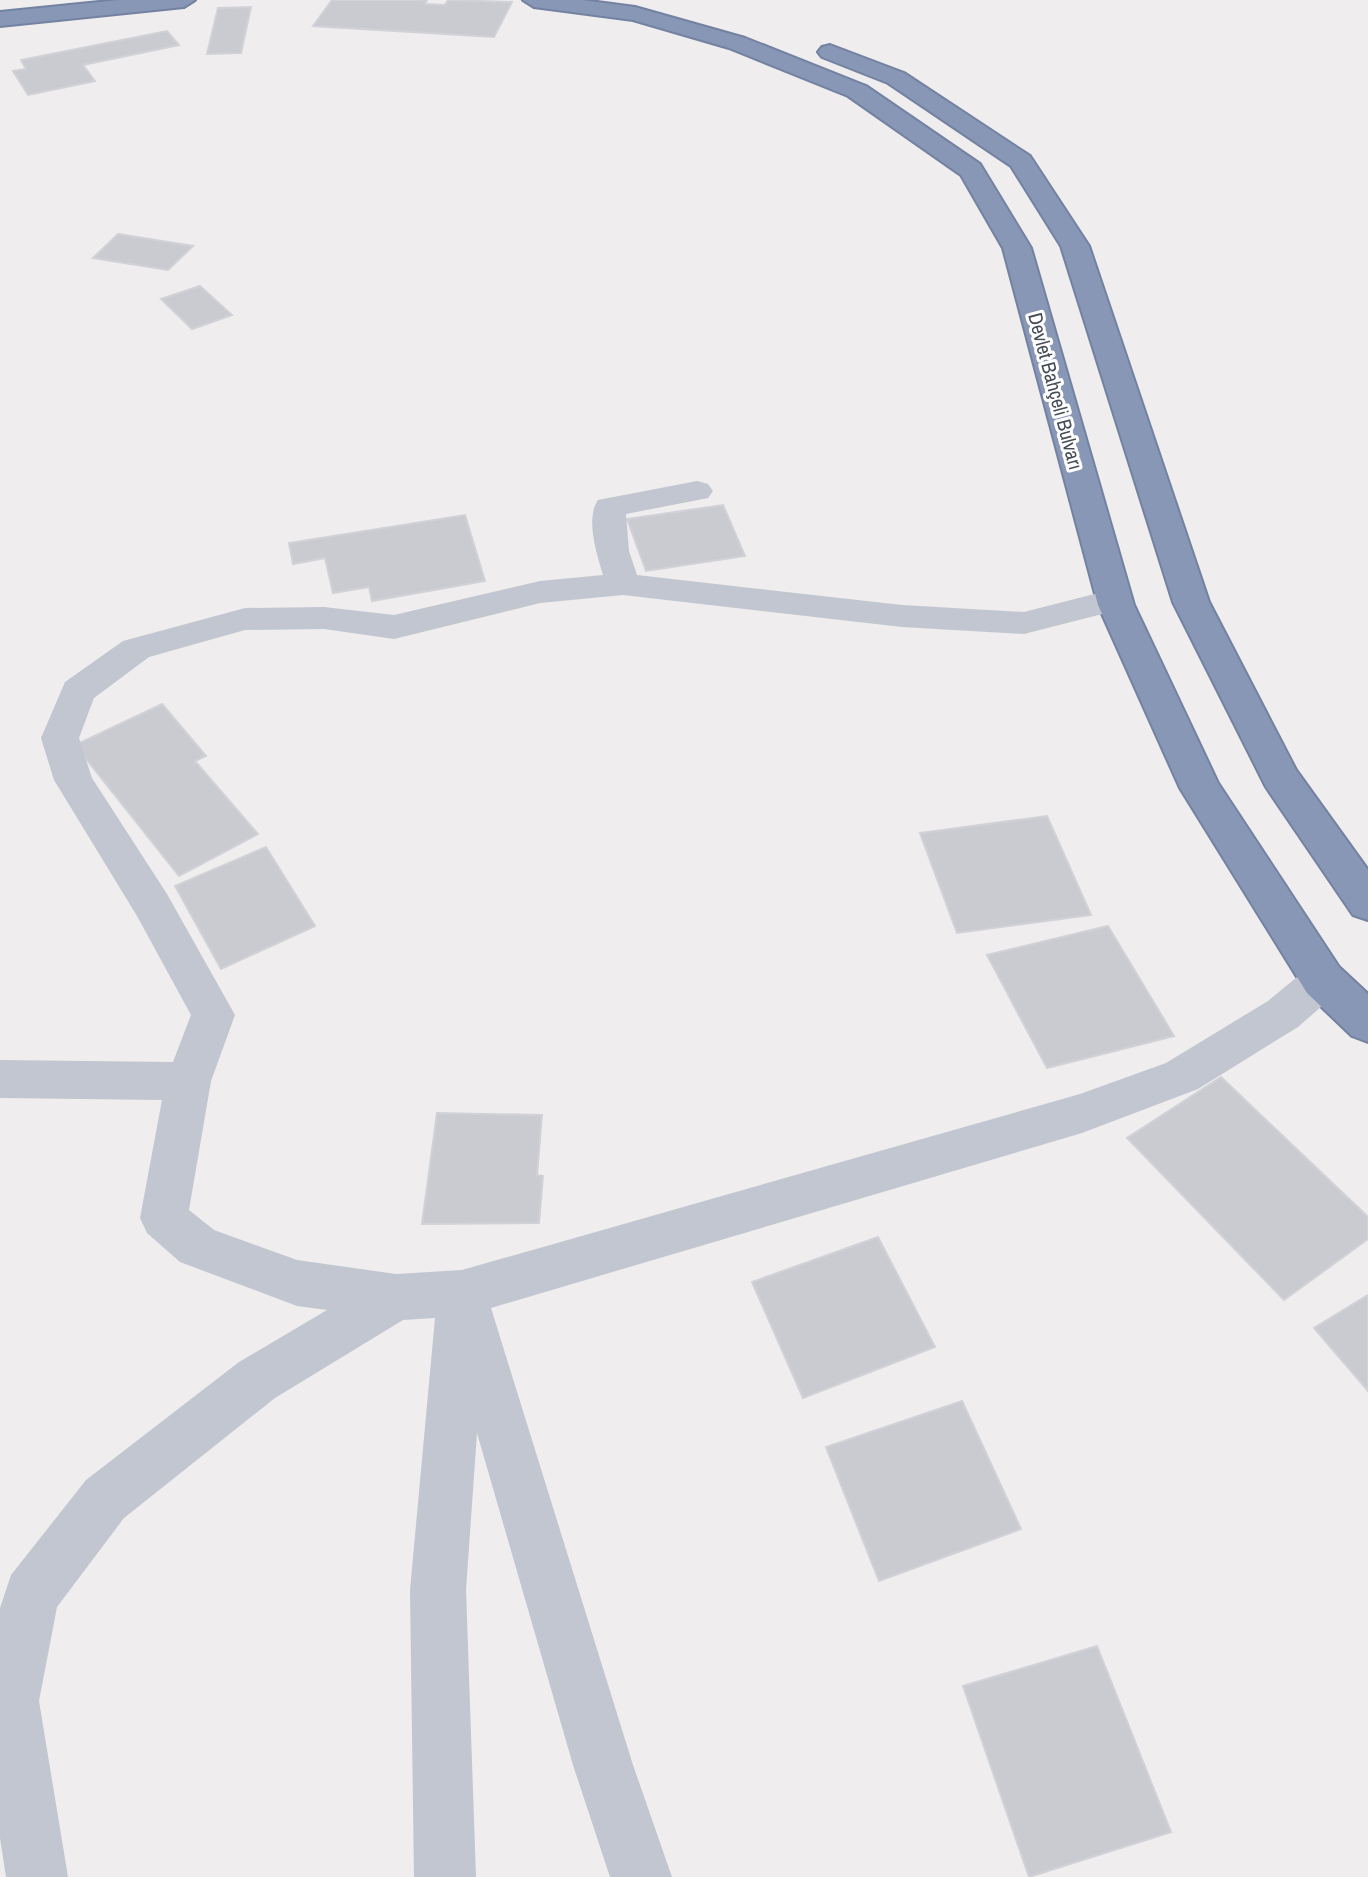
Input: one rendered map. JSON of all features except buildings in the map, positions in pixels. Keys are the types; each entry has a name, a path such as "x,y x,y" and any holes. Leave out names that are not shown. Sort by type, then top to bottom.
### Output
{"highway":[{"path":"0,19 184,0"},
{"name":"Devlet Bahçeli Bulvarı","path":"534,0 635,14 737,43 857,91 971,170 1017,248 1114,600 1200,788 1323,980 1368,1023"},
{"path":"667,0 767,27 896,78 1021,161 1075,246 1191,602 1280,777 1368,903"}],"street":[{"path":"623,584 612,551 609,507 697,491"},
{"path":"1114,600 1024,623 902,616 623,584 540,592 394,627 324,618 245,619 136,649 78,691 60,738 73,780 152,905 213,1015 188,1081 164,1218 197,1246 297,1283 396,1297 462,1293 1082,1113 1182,1076 1283,1014 1323,980"},
{"path":"0,1079 188,1081"},
{"path":"445,1877 438,1590 462,1293"},
{"path":"462,1293 603,1765 641,1877"},
{"path":"37,1877 10,1701 31,1595 105,1499 257,1380 396,1297"}]}
